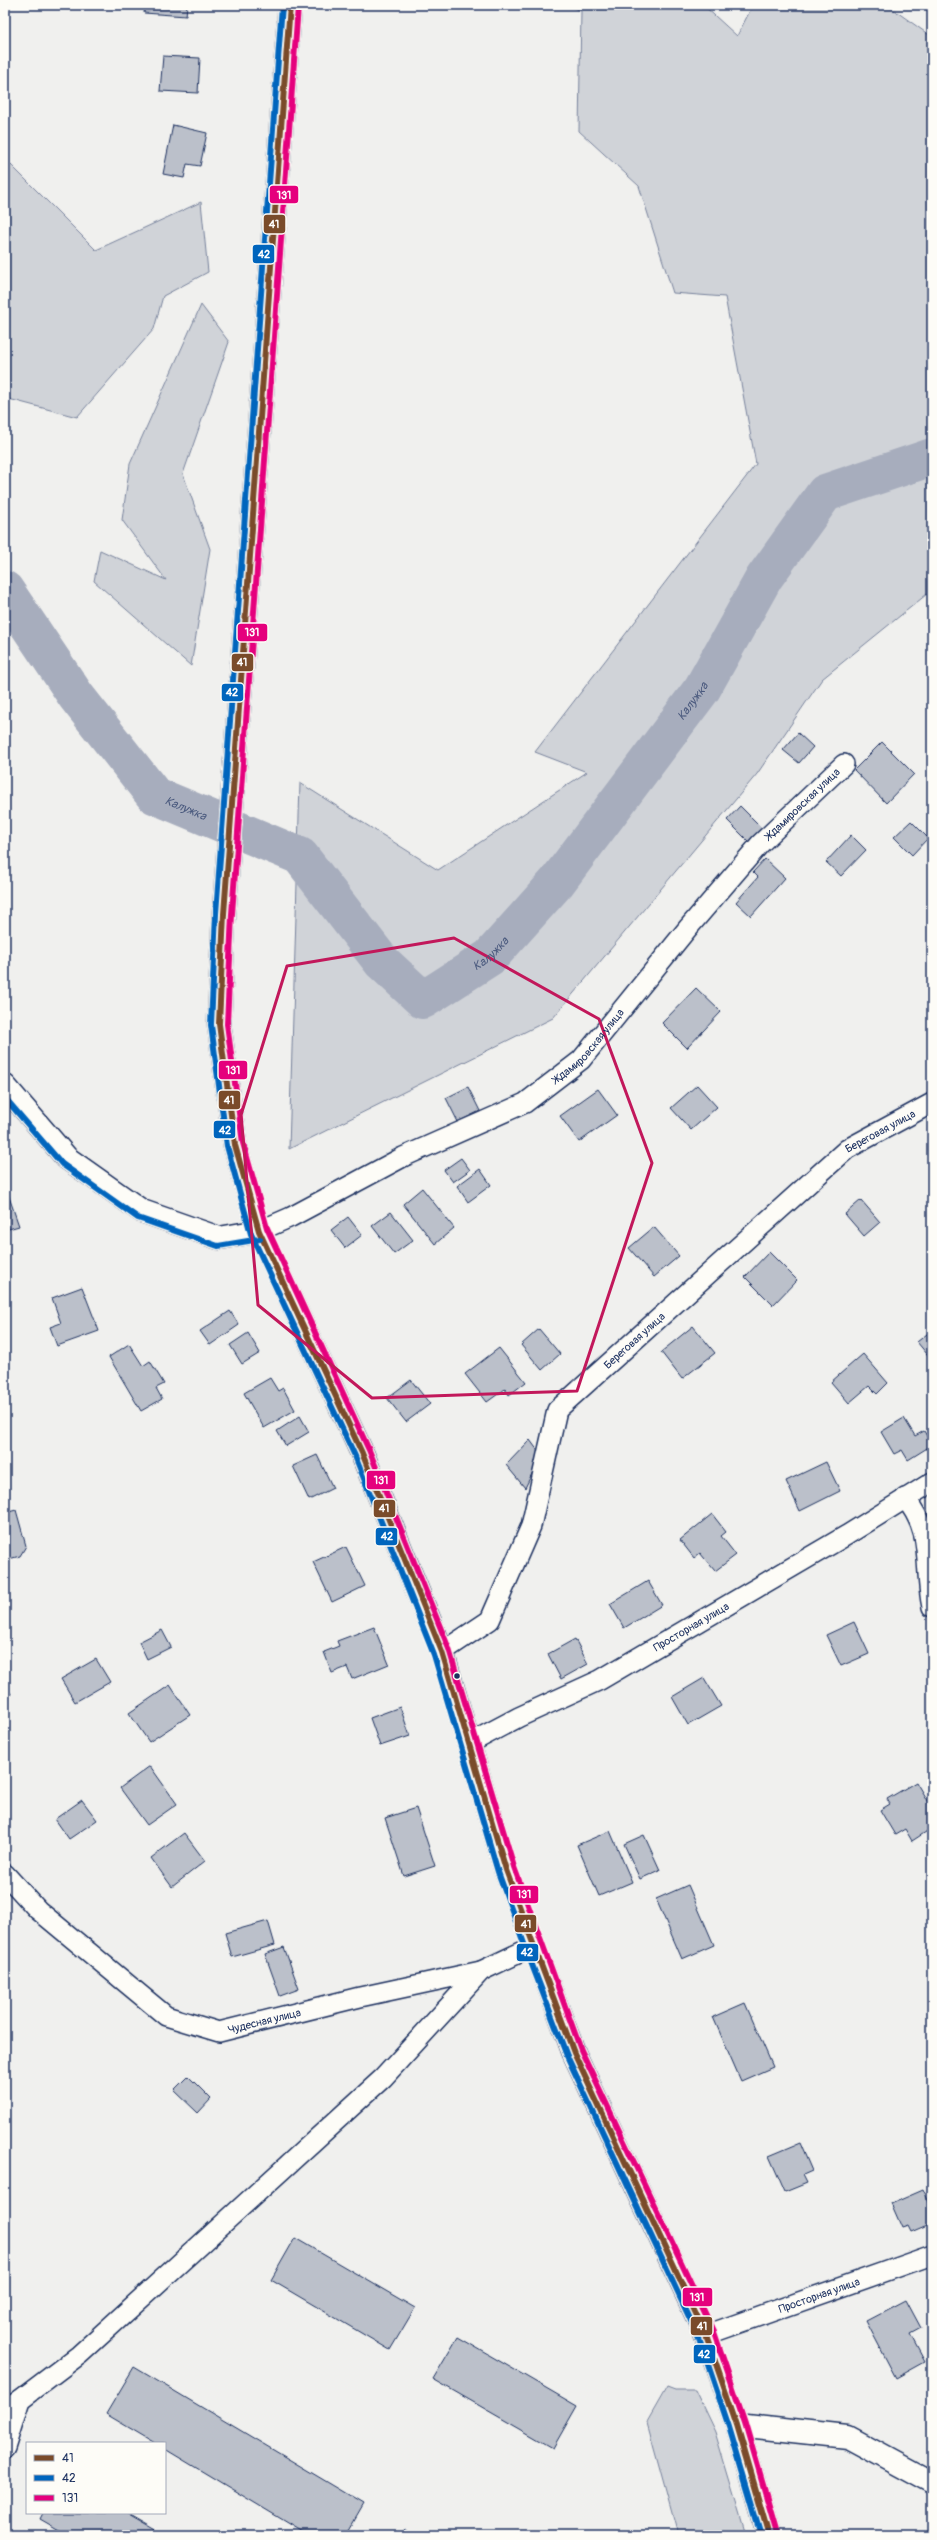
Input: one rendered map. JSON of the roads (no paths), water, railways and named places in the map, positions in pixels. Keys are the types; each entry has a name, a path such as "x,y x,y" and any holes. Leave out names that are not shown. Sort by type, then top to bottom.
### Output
{"main road":[{"path":"290,5 224,914 219,1024 235,1145 259,1231 362,1453 442,1652 470,1743 506,1870 574,2053 706,2335 737,2425 770,2535"},
{"path":"5,1086 67,1158 142,1212 219,1238 259,1231"},
{"path":"737,2425 847,2437 932,2483"}],"street":[{"name":"Ждамировская улица","path":"259,1231 291,1217 403,1157 525,1103 581,1060 688,928 760,844 844,764"},
{"name":"Береговая улица","path":"442,1652 490,1620 531,1526 557,1410 847,1149 932,1103"},
{"name":"Просторная улица","path":"470,1743 519,1717 600,1680 847,1535 932,1482"},
{"path":"905,1498 917,1513 927,1544 928,1589 932,1608"},
{"name":"Чудесная улица","path":"5,1874 38,1910 166,2016 219,2032 360,1997 481,1971"},
{"path":"5,2448 12,2405 79,2355 384,2078 481,1971 534,1946"},
{"name":"Просторная улица","path":"706,2335 932,2255"}],"waterway":[{"name":"Калужка","path":"5,590 76,696 154,795 300,856 382,962 423,1000 490,957 557,882 702,689 764,578 825,493 932,457"}]}
